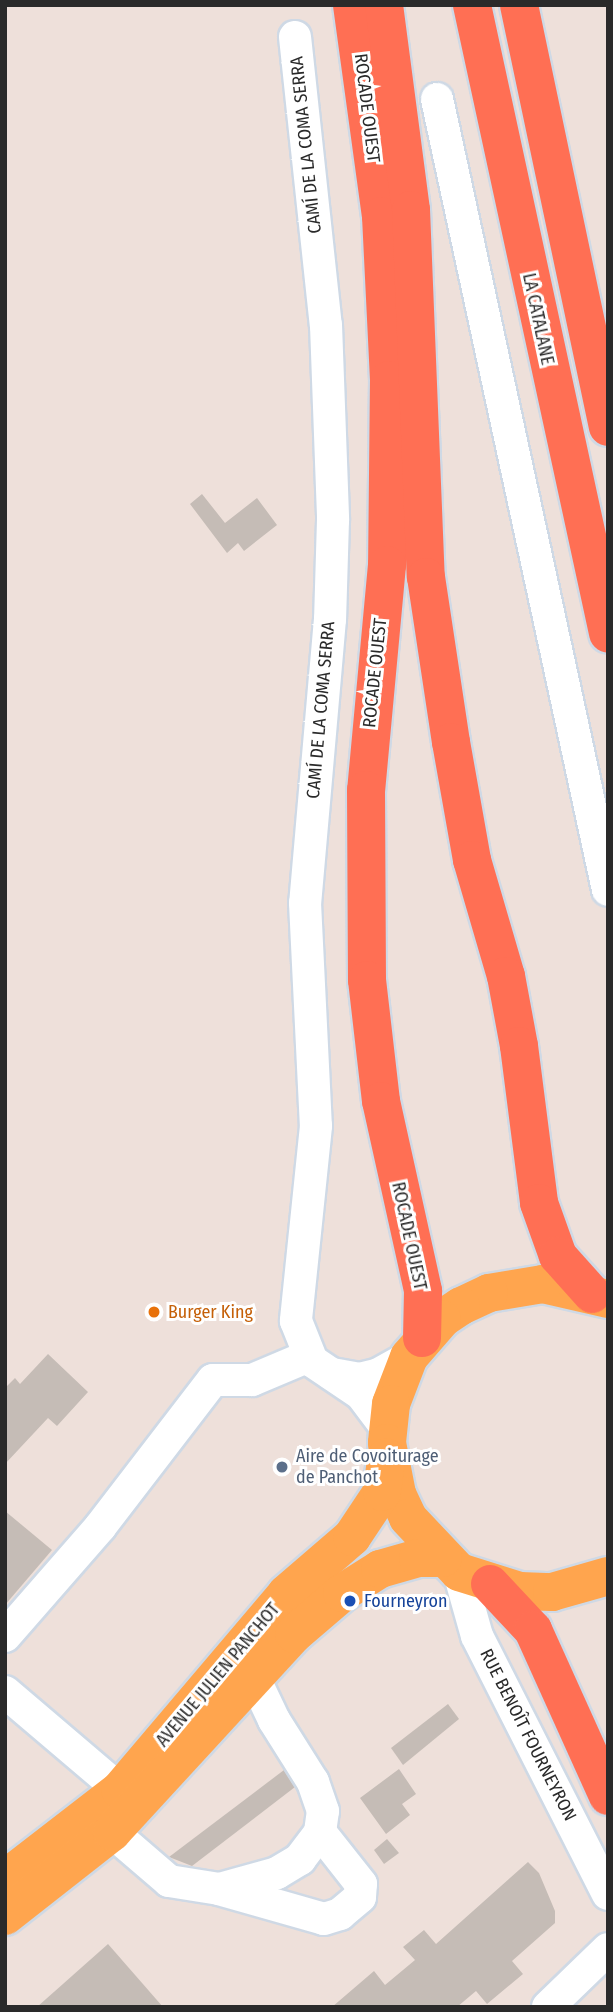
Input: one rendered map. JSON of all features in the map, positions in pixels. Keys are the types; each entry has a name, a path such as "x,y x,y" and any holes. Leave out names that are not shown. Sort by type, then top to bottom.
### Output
{"highway":[{"name":"ROCADE OUEST","path":"352,5 381,216 389,380 387,565 366,790 367,979 381,1101 423,1291 416,1348"},
{"name":"ROCADE OUEST","path":"384,5 411,209 426,577 451,742 472,860 506,976 519,1046 539,1203 558,1256 603,1296"},
{"name":"LA CATALANE","path":"472,5 608,633"},
{"path":"519,5 608,427"},
{"path":"464,1571 533,1630 608,1796"}],"main road":[{"path":"416,1348 451,1312 489,1293 543,1284 603,1296"},
{"name":"AVENUE JULIEN PANCHOT","path":"7,1902 59,1878 160,1785 247,1662 293,1587 367,1519 383,1492 387,1436 416,1348"},
{"path":"387,1436 397,1494 424,1540 464,1571"},
{"name":"AVENUE JULIEN PANCHOT","path":"7,1902 120,1790 180,1722 247,1662 342,1592 380,1569 418,1558 552,1592 608,1576"}],"street":[{"name":"CAMÍ DE LA COMA SERRA","path":"295,37 326,325 333,520 330,619 305,903 318,1085 296,1321 318,1365"},
{"path":"438,99 608,890"},
{"path":"5,1636 100,1527 213,1380 252,1387 318,1365 359,1379 377,1375 416,1348"},
{"path":"318,1365 360,1394 387,1436"},
{"name":"RUE BENOÎT FOURNEYRON","path":"464,1571 470,1616 608,1894"},
{"path":"219,1889 277,1873 300,1859 320,1832 323,1811 313,1783 247,1662"},
{"path":"5,1692 120,1790 102,1830 64,1864 59,1878"},
{"path":"180,1722 181,1749 119,1805 112,1832 169,1881 219,1889 324,1919 340,1914 360,1896 361,1884 320,1832"},
{"path":"548,2007 608,1949"}],"building":[{"path":"202,494 225,523 257,498 277,525 244,551 238,543 227,553 190,504"},
{"path":"48,1354 88,1392 57,1426 48,1418 5,1464 5,1388 15,1378 20,1384"},
{"path":"5,1511 52,1550 5,1605"},
{"path":"448,1704 459,1719 403,1765 391,1748"},
{"path":"399,1769 416,1794 402,1804 410,1815 386,1834 360,1798"},
{"path":"284,1770 295,1787 192,1866 169,1857"},
{"path":"387,1839 399,1853 384,1864 374,1850"},
{"path":"528,1862 539,1873 555,1911 555,1923 512,1961 523,1974 487,2004 476,1991 457,2007 332,2007 374,1971 385,1985 415,1960 403,1947 424,1930 436,1944"},
{"path":"108,1944 163,2007 37,2007"}],"place":[{"name":"Burger King","path":"154,1312"},
{"name":"Aire de Covoiturage de Panchot","path":"282,1467"},
{"name":"Fourneyron","path":"350,1601"}]}
